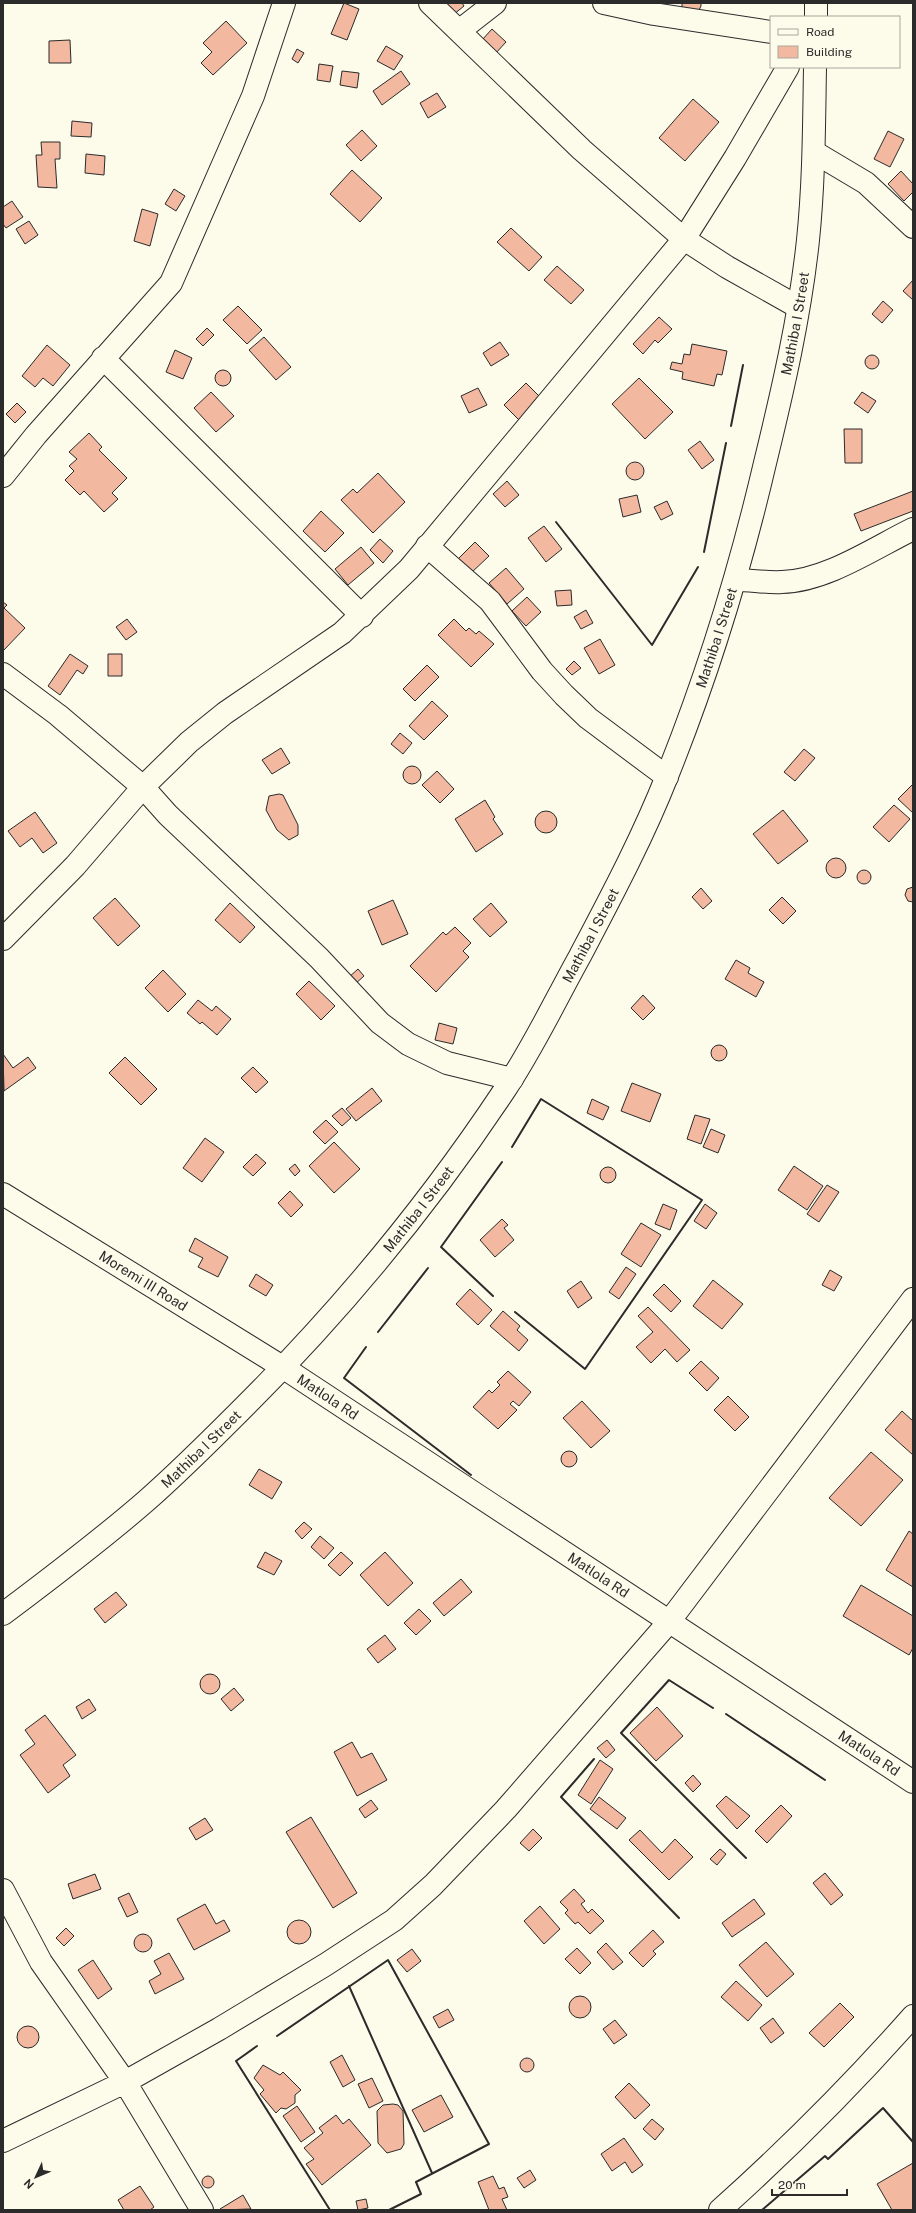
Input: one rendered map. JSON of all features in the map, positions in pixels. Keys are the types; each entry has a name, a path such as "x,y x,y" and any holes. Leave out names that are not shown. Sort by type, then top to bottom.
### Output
{"street":[{"path":"3,476 36,435 103,358 171,283 252,96 284,3"},
{"path":"430,3 582,150 684,239 727,267 798,307"},
{"path":"458,31 495,3"},
{"path":"604,3 654,14 770,32"},
{"path":"3,939 75,866 143,787 189,742 225,713 342,633 362,616 409,569 684,239 735,158 787,68"},
{"name":"Mathiba I Street","path":"3,1614 146,1501 284,1368 357,1286 429,1196 512,1079 597,922 651,814 667,777 706,676 736,580 783,388 798,307 808,240 814,152 815,68"},
{"path":"814,152 866,183 885,198 913,227"},
{"path":"103,358 362,616"},
{"path":"736,580 783,582 804,579 828,572 913,530"},
{"path":"427,546 490,601 537,664 564,695 588,718 667,777"},
{"path":"3,674 58,715 143,787 168,815 319,958 380,1023 408,1044 448,1063 512,1079"},
{"name":"Moremi III Road","path":"3,1194 284,1368"},
{"path":"3,2141 125,2082 219,2029 325,1965 394,1920 433,1885 506,1809 668,1623 913,1298"},
{"name":"Matlola Rd","path":"284,1368 668,1623 913,1782"},
{"path":"3,1890 41,1962 125,2082 202,2210"},
{"path":"720,2210 773,2162 856,2080 913,2016"}],"building":[{"path":"344,3 359,9 347,40 331,34"},
{"path":"439,3 462,3 464,6 448,19"},
{"path":"682,3 701,3 701,6 698,12 682,8"},
{"path":"226,21 247,43 213,75 201,63 212,52 203,43"},
{"path":"492,29 506,42 495,54 481,41"},
{"path":"70,40 71,63 49,63 49,41"},
{"path":"386,46 403,56 394,70 377,61"},
{"path":"297,49 304,53 298,63 292,59"},
{"path":"319,64 333,66 330,82 317,80"},
{"path":"342,71 359,73 357,88 340,85"},
{"path":"401,71 410,84 382,105 373,91"},
{"path":"437,93 446,107 428,118 420,103"},
{"path":"693,99 719,122 685,161 659,138"},
{"path":"72,121 92,123 91,137 71,136"},
{"path":"362,130 377,146 361,161 346,145"},
{"path":"888,131 904,139 890,167 874,159"},
{"path":"41,142 60,142 60,159 55,159 57,188 38,187 36,155 42,155"},
{"path":"86,154 105,156 104,175 85,173"},
{"path":"352,170 382,198 360,222 330,194"},
{"path":"901,171 913,184 913,192 904,201 888,184"},
{"path":"174,189 185,196 176,211 165,204"},
{"path":"12,201 23,217 6,228 3,224 3,207"},
{"path":"142,209 158,214 150,246 134,241"},
{"path":"29,221 38,235 25,244 16,229"},
{"path":"511,228 542,257 529,271 497,242"},
{"path":"557,266 584,290 571,304 544,280"},
{"path":"913,280 913,300 903,291"},
{"path":"883,301 893,310 882,323 872,314"},
{"path":"238,306 262,330 247,344 223,320"},
{"path":"659,317 672,329 658,343 655,340 643,354 633,344"},
{"path":"207,328 214,335 203,346 196,339"},
{"path":"264,337 291,367 276,380 249,350"},
{"path":"500,342 509,355 491,366 483,353"},
{"path":"692,344 727,351 722,375 717,374 714,386 682,379 683,372 670,369 672,362 682,364 684,354 690,355"},
{"path":"47,345 70,365 53,386 43,378 35,387 22,376"},
{"path":"175,350 192,358 183,379 166,372"},
{"path":"872,355 877,357 879,362 877,367 872,369 867,367 865,362 867,357"},
{"path":"220,370 226,370 231,375 229,384 226,386 220,386 215,381 215,375"},
{"path":"639,378 673,412 645,439 612,404"},
{"path":"526,383 541,398 519,420 504,405"},
{"path":"478,388 487,405 469,413 461,396"},
{"path":"211,392 234,416 216,432 194,408"},
{"path":"862,392 876,401 868,413 854,403"},
{"path":"17,403 26,412 15,423 6,414"},
{"path":"844,429 862,429 862,463 845,463"},
{"path":"89,433 102,447 99,450 127,478 112,493 118,499 104,512 84,491 80,495 65,480 74,471 69,466 77,459 69,452"},
{"path":"700,441 714,460 702,469 688,450"},
{"path":"635,462 642,464 644,471 642,478 635,480 628,478 626,471 628,464"},
{"path":"378,473 405,502 373,533 341,500 353,489 357,493"},
{"path":"507,481 519,495 505,507 493,494"},
{"path":"913,491 913,511 861,531 854,514"},
{"path":"637,495 641,512 623,517 619,499"},
{"path":"667,501 673,514 661,520 654,507"},
{"path":"321,511 344,533 325,552 303,531"},
{"path":"544,526 562,549 546,562 528,538"},
{"path":"380,539 393,551 383,563 370,550"},
{"path":"475,542 489,556 470,574 457,560"},
{"path":"361,547 374,563 348,585 335,569"},
{"path":"506,568 524,589 507,604 489,583"},
{"path":"571,590 572,605 557,606 555,591"},
{"path":"527,597 541,612 526,626 512,611"},
{"path":"3,602 7,605 4,608 25,628 3,651"},
{"path":"586,610 593,623 581,629 574,617"},
{"path":"127,619 137,632 126,640 116,627"},
{"path":"454,619 466,631 469,628 476,634 479,631 494,644 471,667 438,635"},
{"path":"600,639 615,665 599,674 584,648"},
{"path":"70,654 88,666 83,674 77,670 60,695 48,686"},
{"path":"108,654 122,654 122,676 108,676"},
{"path":"574,661 581,668 572,675 566,669"},
{"path":"427,665 439,677 415,701 403,689"},
{"path":"432,701 448,716 424,740 409,726"},
{"path":"400,733 412,743 403,754 391,744"},
{"path":"281,748 290,763 272,774 262,760"},
{"path":"804,749 815,758 795,781 784,772"},
{"path":"412,766 418,769 421,775 418,781 412,784 406,781 403,775 406,769"},
{"path":"437,771 454,789 440,803 422,785"},
{"path":"913,784 913,813 898,799"},
{"path":"279,794 283,795 298,825 298,835 289,840 277,830 266,810 269,796"},
{"path":"485,800 495,817 493,819 503,834 476,852 455,819"},
{"path":"894,805 910,819 889,842 873,827"},
{"path":"783,810 808,841 778,864 753,834"},
{"path":"546,811 554,814 557,822 554,830 546,833 538,830 535,822 538,814"},
{"path":"35,812 57,843 43,853 32,838 20,847 8,831"},
{"path":"836,858 843,861 846,868 843,875 836,878 829,875 826,868 829,861"},
{"path":"861,870 867,870 871,874 871,880 867,884 861,884 857,880 857,874"},
{"path":"913,887 913,902 908,901 905,895 907,889"},
{"path":"701,888 712,901 703,909 692,897"},
{"path":"782,897 796,911 783,924 769,910"},
{"path":"115,898 140,926 118,946 93,918"},
{"path":"393,900 408,934 382,945 368,911"},
{"path":"230,903 255,927 240,943 215,920"},
{"path":"491,903 507,922 490,937 473,919"},
{"path":"455,927 471,943 463,951 469,957 436,992 410,966 443,932 446,935"},
{"path":"736,960 750,968 748,973 764,982 756,997 725,979"},
{"path":"358,969 364,976 354,985 348,978"},
{"path":"163,970 186,994 168,1012 145,988"},
{"path":"309,981 335,1006 321,1020 296,994"},
{"path":"643,995 655,1008 643,1020 631,1008"},
{"path":"198,1000 212,1011 216,1006 231,1019 217,1035 202,1022 200,1024 187,1013"},
{"path":"439,1023 457,1028 453,1044 435,1040"},
{"path":"716,1045 722,1045 727,1050 725,1059 722,1061 716,1061 711,1056 711,1050"},
{"path":"3,1054 13,1068 28,1057 36,1068 4,1091"},
{"path":"125,1057 157,1089 141,1105 109,1073"},
{"path":"253,1067 268,1082 256,1093 241,1078"},
{"path":"632,1083 661,1094 650,1122 621,1111"},
{"path":"372,1088 382,1101 356,1121 346,1109"},
{"path":"592,1099 609,1107 603,1120 587,1113"},
{"path":"342,1108 351,1118 342,1126 332,1116"},
{"path":"695,1115 710,1119 701,1144 687,1139"},
{"path":"326,1120 338,1132 325,1144 313,1132"},
{"path":"711,1129 725,1135 718,1153 703,1147"},
{"path":"205,1138 224,1152 202,1182 183,1168"},
{"path":"334,1142 360,1169 334,1193 309,1166"},
{"path":"256,1154 266,1163 253,1176 243,1167"},
{"path":"295,1164 300,1171 295,1176 289,1169"},
{"path":"794,1166 823,1186 807,1210 778,1190"},
{"path":"605,1167 611,1167 616,1172 614,1181 611,1183 605,1183 600,1178 600,1172"},
{"path":"827,1185 839,1192 819,1222 807,1214"},
{"path":"290,1191 303,1205 291,1217 278,1203"},
{"path":"663,1204 677,1210 670,1230 655,1224"},
{"path":"705,1204 717,1213 706,1229 694,1221"},
{"path":"502,1219 508,1225 504,1228 514,1240 495,1257 480,1240"},
{"path":"641,1223 661,1235 641,1267 621,1254"},
{"path":"195,1238 228,1257 218,1277 198,1267 203,1258 189,1251"},
{"path":"626,1267 636,1274 619,1299 609,1292"},
{"path":"830,1270 842,1277 834,1291 822,1285"},
{"path":"256,1274 273,1285 266,1296 249,1286"},
{"path":"713,1280 743,1304 722,1329 693,1306"},
{"path":"581,1281 592,1298 578,1308 567,1291"},
{"path":"664,1284 681,1301 671,1312 653,1295"},
{"path":"470,1289 492,1310 478,1325 456,1304"},
{"path":"648,1307 690,1350 677,1362 665,1349 651,1363 636,1347 653,1332 638,1316"},
{"path":"503,1311 520,1326 517,1330 528,1340 519,1351 490,1326"},
{"path":"701,1361 719,1378 707,1391 689,1373"},
{"path":"508,1371 531,1392 519,1406 513,1401 510,1404 517,1410 498,1429 473,1407 489,1390 492,1393 500,1385 497,1382"},
{"path":"728,1396 749,1417 735,1431 714,1410"},
{"path":"582,1401 610,1431 591,1448 563,1418"},
{"path":"902,1411 913,1421 913,1455 885,1430"},
{"path":"566,1451 572,1451 577,1456 575,1465 572,1467 566,1467 561,1462 561,1456"},
{"path":"871,1452 903,1480 861,1526 829,1498"},
{"path":"259,1469 282,1482 272,1499 249,1485"},
{"path":"304,1522 312,1529 302,1539 295,1531"},
{"path":"909,1531 913,1534 913,1587 886,1570"},
{"path":"320,1536 334,1548 324,1559 311,1547"},
{"path":"265,1552 282,1561 274,1575 257,1567"},
{"path":"341,1552 353,1563 340,1576 328,1565"},
{"path":"385,1552 413,1583 388,1606 360,1575"},
{"path":"461,1579 472,1592 444,1616 433,1603"},
{"path":"861,1585 913,1616 913,1648 909,1655 843,1616"},
{"path":"116,1592 127,1605 105,1623 94,1609"},
{"path":"419,1609 431,1621 416,1635 404,1623"},
{"path":"385,1635 396,1649 378,1663 367,1649"},
{"path":"210,1674 217,1677 220,1684 217,1691 210,1694 203,1691 200,1684 203,1677"},
{"path":"234,1688 244,1700 231,1711 221,1699"},
{"path":"89,1699 96,1710 82,1719 76,1707"},
{"path":"657,1707 683,1736 656,1761 630,1733"},
{"path":"45,1715 76,1755 63,1765 70,1776 48,1793 20,1755 35,1744 25,1730"},
{"path":"607,1740 615,1750 606,1758 597,1748"},
{"path":"352,1742 361,1758 372,1753 387,1780 357,1796 334,1752"},
{"path":"600,1760 613,1769 591,1804 578,1795"},
{"path":"693,1775 701,1784 693,1792 685,1783"},
{"path":"726,1796 750,1816 737,1829 716,1806"},
{"path":"599,1797 626,1818 617,1829 590,1809"},
{"path":"371,1800 378,1809 365,1818 359,1809"},
{"path":"781,1805 792,1816 767,1843 755,1831"},
{"path":"311,1817 357,1893 333,1908 286,1832"},
{"path":"205,1818 213,1830 196,1840 189,1828"},
{"path":"533,1829 542,1838 529,1851 520,1843"},
{"path":"640,1830 662,1853 675,1839 693,1857 669,1880 629,1840"},
{"path":"720,1849 726,1854 717,1865 710,1859"},
{"path":"825,1873 843,1895 831,1905 813,1883"},
{"path":"95,1874 101,1889 73,1899 68,1884"},
{"path":"574,1889 585,1901 581,1904 588,1913 592,1909 604,1921 590,1934 578,1922 575,1924 565,1913 568,1910 560,1902"},
{"path":"129,1893 138,1912 127,1917 118,1898"},
{"path":"754,1899 765,1914 732,1937 722,1923"},
{"path":"205,1904 216,1924 224,1920 230,1931 194,1950 177,1919"},
{"path":"540,1906 560,1929 544,1944 524,1921"},
{"path":"299,1920 304,1921 310,1927 310,1937 304,1943 299,1944 294,1943 288,1937 287,1932 288,1927 294,1921"},
{"path":"66,1928 74,1936 64,1946 56,1938"},
{"path":"653,1930 664,1942 653,1951 656,1954 643,1967 629,1953"},
{"path":"143,1934 149,1937 152,1943 149,1949 143,1952 137,1949 134,1943 137,1937"},
{"path":"766,1942 794,1974 767,1997 739,1965"},
{"path":"606,1943 623,1962 613,1970 597,1952"},
{"path":"577,1948 591,1963 580,1974 565,1959"},
{"path":"412,1949 421,1961 407,1972 397,1960"},
{"path":"169,1953 184,1979 155,1994 149,1981 161,1974 154,1961"},
{"path":"93,1960 112,1989 98,1999 78,1970"},
{"path":"736,1981 762,2005 748,2021 721,1997"},
{"path":"580,1996 584,1997 590,2003 590,2011 584,2017 580,2018 576,2017 570,2011 569,2007 570,2003 576,1997"},
{"path":"840,2003 854,2017 824,2047 809,2033"},
{"path":"448,2009 454,2020 439,2028 433,2017"},
{"path":"773,2018 784,2033 771,2043 760,2028"},
{"path":"615,2020 627,2035 614,2044 603,2029"},
{"path":"28,2026 36,2029 39,2037 36,2045 28,2048 20,2045 17,2037 20,2029"},
{"path":"342,2055 355,2080 343,2087 330,2062"},
{"path":"524,2058 530,2058 534,2062 534,2068 530,2072 524,2072 520,2068 520,2062"},
{"path":"263,2065 280,2075 283,2072 301,2090 295,2095 295,2103 286,2109 281,2108 276,2113 260,2094 264,2090 254,2078"},
{"path":"372,2078 383,2101 369,2108 358,2084"},
{"path":"629,2083 650,2105 635,2119 615,2097"},
{"path":"441,2095 453,2117 424,2132 412,2110"},
{"path":"383,2105 398,2105 403,2111 404,2144 401,2149 387,2153 378,2143 377,2111"},
{"path":"297,2106 315,2132 301,2142 283,2116"},
{"path":"336,2115 343,2124 349,2119 371,2145 322,2185 306,2164 314,2159 304,2148 323,2133 319,2128"},
{"path":"652,2119 664,2129 655,2140 643,2129"},
{"path":"624,2138 643,2165 632,2173 625,2162 612,2171 601,2154"},
{"path":"913,2163 913,2210 892,2210 877,2184"},
{"path":"530,2170 536,2180 524,2188 517,2178"},
{"path":"206,2176 210,2176 214,2182 210,2188 206,2188 202,2184 202,2180"},
{"path":"493,2176 499,2189 504,2187 508,2197 502,2199 507,2210 489,2210 478,2182"},
{"path":"140,2186 154,2207 150,2210 124,2210 118,2200"},
{"path":"243,2195 251,2209 220,2210 220,2209"},
{"path":"366,2199 368,2208 358,2210 356,2201"}],"wall":[{"path":"731,426 743,365"},
{"path":"704,552 726,443"},
{"path":"556,522 652,645 698,567"},
{"path":"512,1147 541,1099 702,1200 585,1369 515,1312"},
{"path":"493,1296 441,1247 502,1162"},
{"path":"378,1332 428,1268"},
{"path":"366,1347 344,1378 471,1475"},
{"path":"713,1708 669,1680 621,1733 746,1858"},
{"path":"726,1714 825,1780"},
{"path":"594,1759 561,1797 679,1918"},
{"path":"277,2036 388,1960 489,2144 416,2182 421,2194 389,2210"},
{"path":"349,1986 432,2173"},
{"path":"257,2046 236,2061 330,2210"},
{"path":"762,2210 825,2156 828,2159 883,2108 913,2142"}]}
